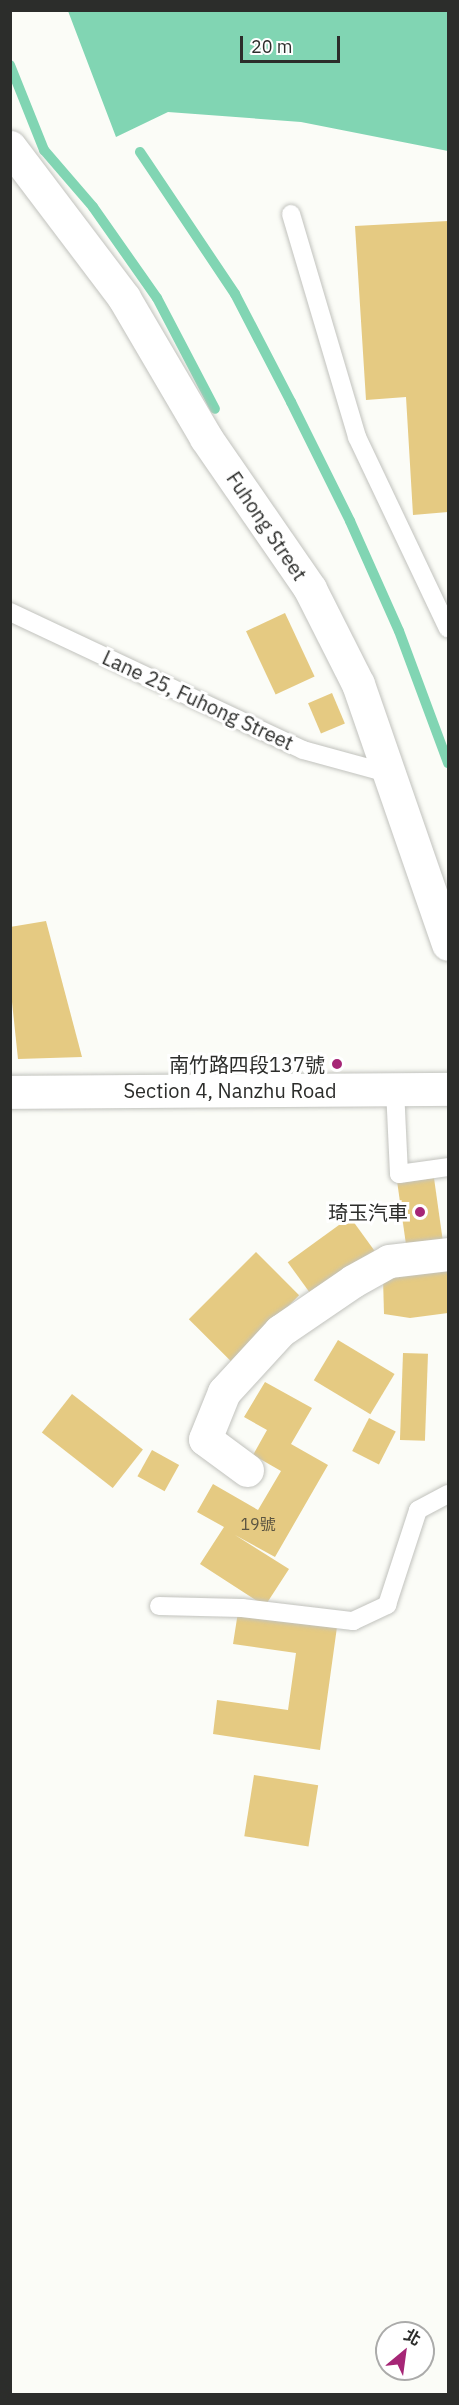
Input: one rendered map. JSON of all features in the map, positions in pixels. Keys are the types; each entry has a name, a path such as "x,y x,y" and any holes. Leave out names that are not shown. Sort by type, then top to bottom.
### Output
{"street":[{"name":"Fuhong Street","path":"10,147 124,298 206,438 310,589 358,684 448,944"},
{"name":"Section 4, Nanzhu Road","path":"10,1092 448,1089"},
{"path":"247,1470 205,1439 224,1392 280,1331 353,1281 389,1261 448,1254"}],"lane":[{"path":"291,214 357,437 448,629"},
{"name":"Lane 25, Fuhong Street","path":"10,612 303,750 391,774"},
{"path":"394,1089 399,1174 448,1167"},
{"path":"159,1606 242,1608 353,1621 387,1605 418,1510 448,1494"}],"shaded area":[{"path":"68,11 448,11 448,151 301,122 168,112 116,137"}],"building":[{"path":"448,221 448,512 413,515 406,397 366,400 355,226"},
{"path":"285,613 315,676 276,695 246,631"},
{"path":"332,693 345,723 321,734 308,703"},
{"path":"46,921 82,1057 18,1059 10,983 10,927"},
{"name":"琦玉汽車","path":"434,1178 443,1242 406,1248 397,1183"},
{"path":"350,1217 375,1251 312,1296 288,1262"},
{"path":"256,1252 299,1295 232,1362 189,1319"},
{"path":"448,1266 448,1313 410,1318 384,1314 383,1278"},
{"path":"338,1340 395,1374 370,1414 314,1380"},
{"path":"403,1353 428,1354 425,1441 400,1440"},
{"path":"265,1382 312,1408 291,1444 328,1465 275,1557 235,1535 289,1569 265,1606 200,1564 224,1527 197,1512 213,1484 258,1510 281,1471 253,1455 267,1430 244,1417"},
{"path":"72,1394 143,1449 113,1488 42,1433"},
{"path":"369,1418 396,1432 379,1465 352,1451"},
{"path":"152,1450 179,1465 165,1491 137,1476"},
{"path":"238,1612 337,1627 320,1750 213,1734 217,1700 288,1710 296,1653 233,1644"},
{"path":"254,1775 318,1785 309,1846 244,1836"}],"waterway":[{"path":"10,65 44,150 93,207 157,298 215,409"},
{"path":"140,152 235,294 291,402 350,521 399,631 448,763"}],"place":[{"name":"南竹路四段137號","path":"337,1064"},
{"name":"琦玉汽車","path":"420,1212"}]}
